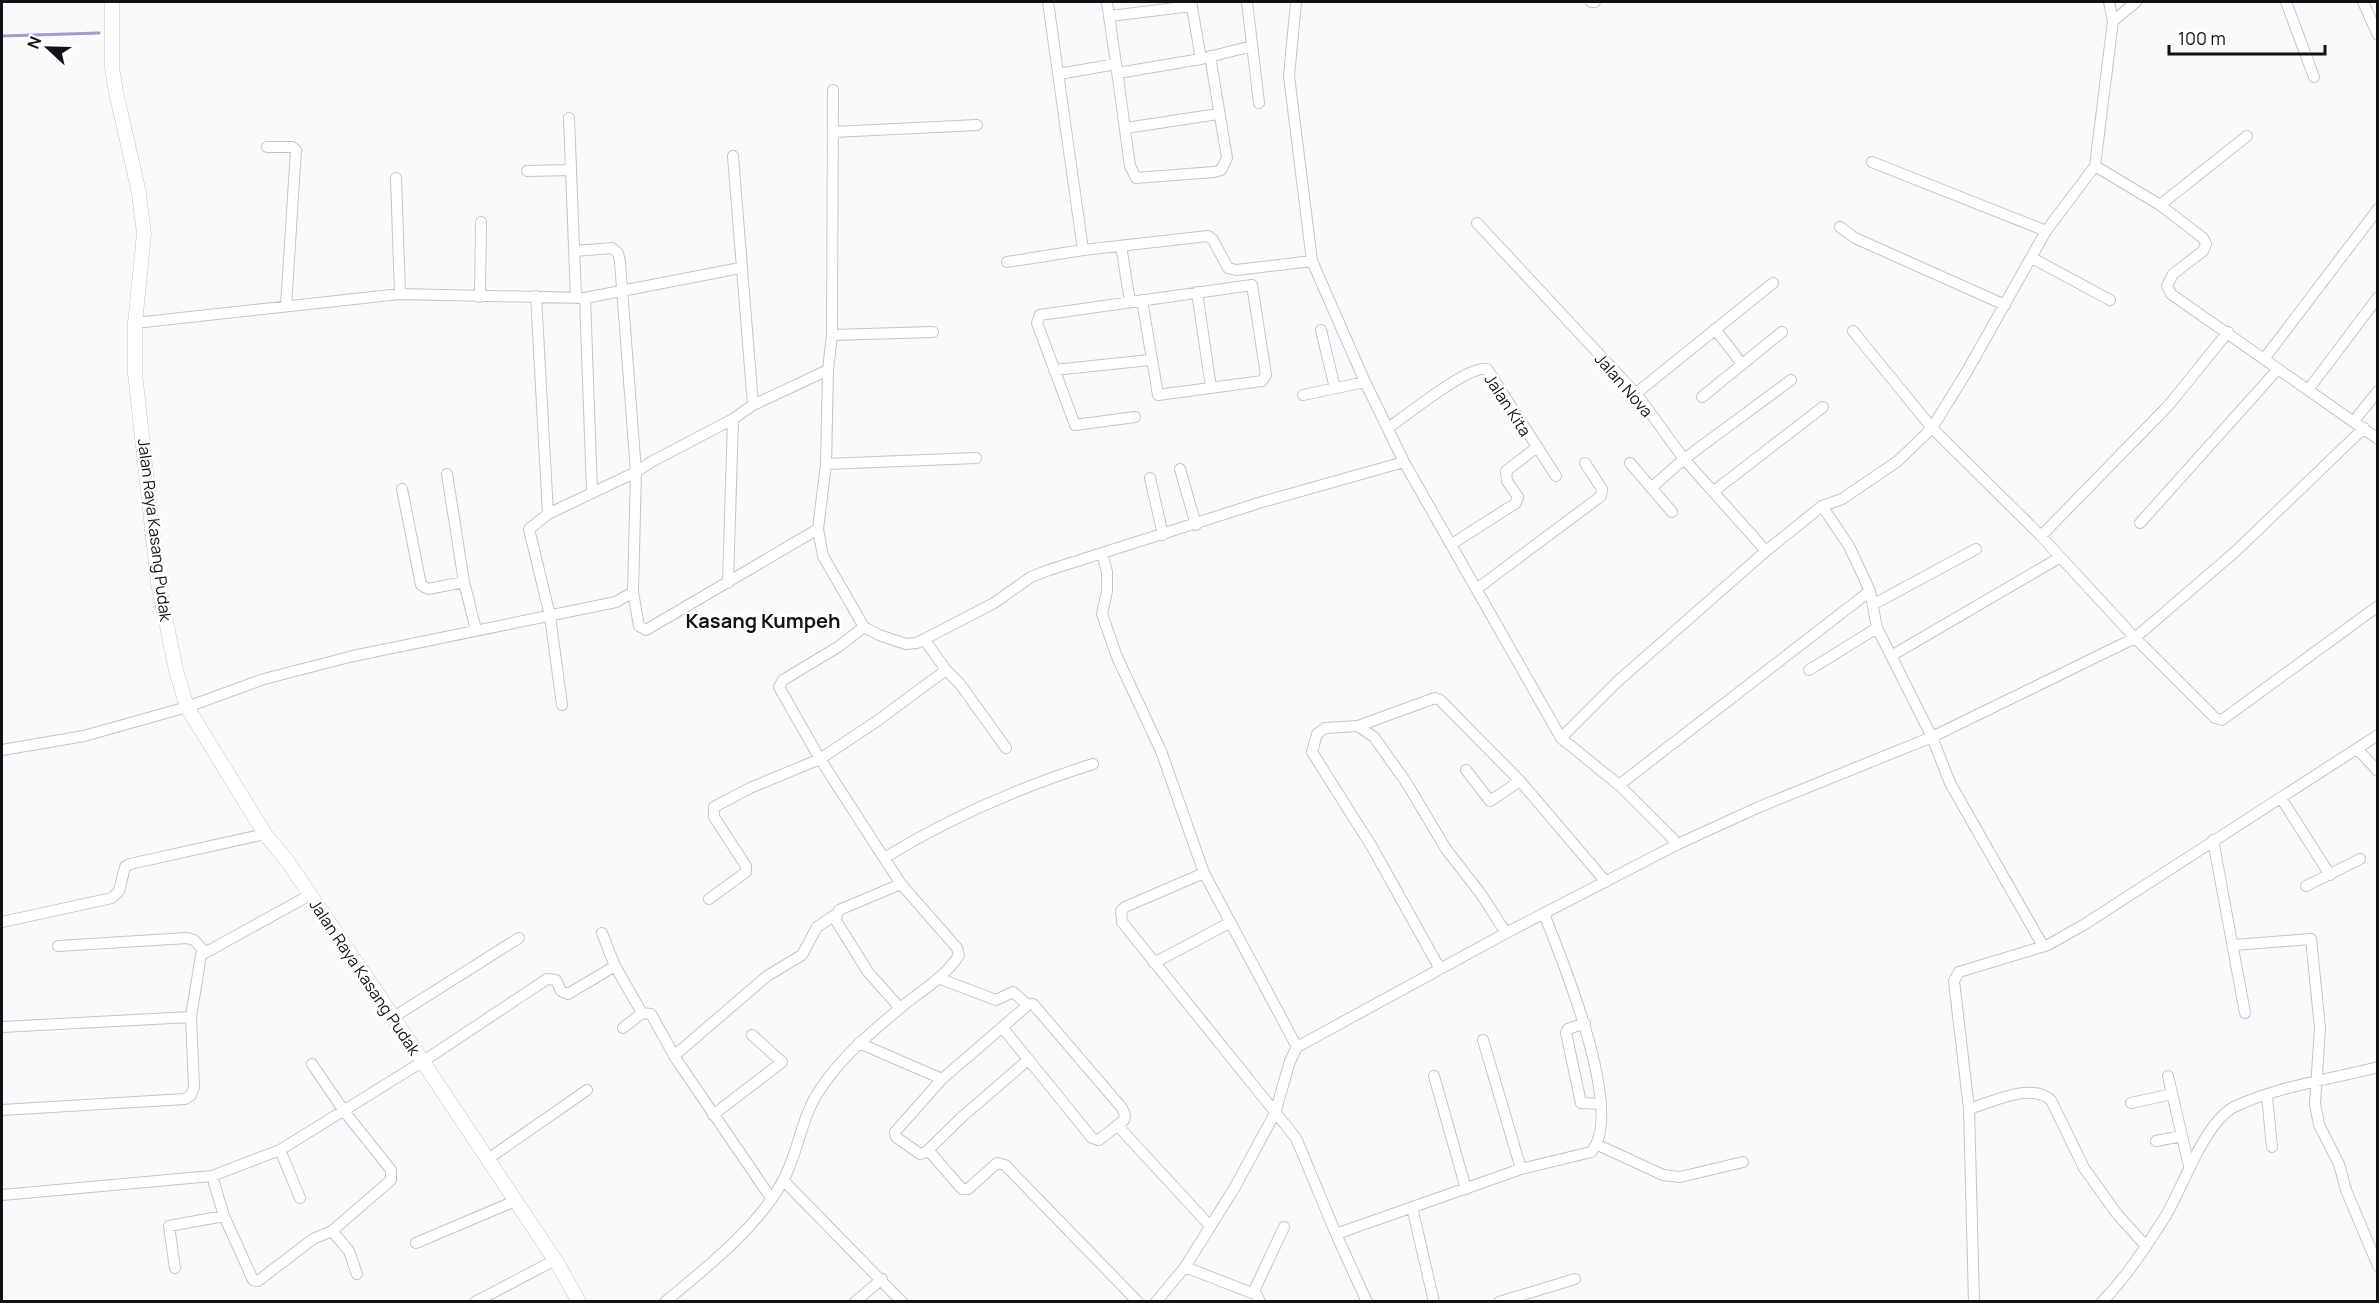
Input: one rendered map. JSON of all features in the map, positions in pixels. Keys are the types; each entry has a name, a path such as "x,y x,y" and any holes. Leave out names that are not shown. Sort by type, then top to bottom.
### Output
{"street":[{"name":"Jalan Raya Kasang Pudak","path":"112,2 112,68 139,193 144,234 135,322 135,373 158,583 176,670 187,706 265,834 310,895 488,1159 555,1260 579,1302"},
{"path":"1048,2 1083,250"},
{"path":"1107,2 1130,166 1136,178 1221,170 1227,158 1192,4 1110,16"},
{"path":"1246,2 1258,103"},
{"path":"1296,2 1289,76 1312,261 1365,382 1404,462 1478,588 1561,738 1619,785 1678,844"},
{"path":"1561,738 1618,681 1766,551 1822,506 1842,499 1898,460 1932,429 2046,231 2095,166 2113,21 2109,2"},
{"path":"2113,21 2136,2"},
{"path":"2286,2 2314,77"},
{"path":"2363,2 2378,35"},
{"path":"1059,74 1205,57 1252,46"},
{"path":"833,90 832,335 828,370 826,464 818,529 825,562 864,627 906,644 924,639 994,603 1031,577 1262,502 1404,462"},
{"path":"1126,128 1218,114"},
{"path":"569,117 575,252 581,298 592,491"},
{"path":"833,132 977,124"},
{"path":"2160,205 2247,136"},
{"path":"267,147 292,147 296,150 286,306"},
{"path":"733,156 740,268 753,405"},
{"path":"1872,162 2046,231"},
{"path":"2095,166 2160,205 2203,238 2206,244 2203,251 2173,274 2167,286 2171,294 2378,439"},
{"path":"527,171 571,170"},
{"path":"396,178 400,294"},
{"path":"2264,359 2378,209"},
{"path":"480,297 481,222"},
{"name":"Jalan Nova","path":"1477,223 1638,396 1684,459 1766,551"},
{"path":"1840,227 1855,238 2005,305"},
{"path":"1007,262 1083,250 1208,236 1214,240 1228,268 1236,270 1312,261"},
{"path":"1121,246 1130,301"},
{"path":"575,252 612,248 618,253 623,291 636,472 633,592 639,626 646,630 818,529"},
{"path":"2032,258 2110,300"},
{"path":"135,322 400,294 581,298 740,268"},
{"path":"1638,396 1639,391 1773,283"},
{"path":"1135,417 1075,425 1037,323 1040,315 1130,301 1248,285 1254,288 1265,379 1158,395 1150,360 1142,300"},
{"path":"1197,292 1211,388"},
{"path":"536,296 548,514"},
{"path":"2307,390 2378,297"},
{"path":"1715,329 1742,364"},
{"path":"1321,330 1335,388"},
{"path":"1853,331 1932,429 2041,536 2135,638 2215,718 2222,720 2378,606"},
{"path":"832,335 933,332"},
{"path":"1702,398 1782,332"},
{"path":"2041,536 2168,406 2228,332"},
{"path":"1054,370 1150,360"},
{"name":"Jalan Kita","path":"1388,428 1467,374 1483,368 1487,369 1556,476"},
{"path":"2140,523 2278,369"},
{"path":"561,705 550,616 529,537 529,529 548,514 592,491 636,472 733,419 753,405 828,370"},
{"path":"1651,488 1684,459 1791,380"},
{"path":"1303,395 1365,382"},
{"path":"2354,421 2378,391"},
{"path":"1714,491 1823,408"},
{"path":"728,583 733,419"},
{"path":"1156,1302 1185,1267 1275,1113 1290,1061 1297,1047 1506,933 1678,844 1760,807 1932,737 2135,638 2236,551 2364,428"},
{"path":"1452,544 1516,503 1518,497 1507,481 1506,471 1536,448"},
{"path":"826,464 976,458"},
{"path":"1478,588 1601,496 1602,489 1585,463"},
{"path":"1630,463 1672,512"},
{"path":"1180,469 1196,525"},
{"path":"447,474 464,582 476,630"},
{"path":"1150,478 1163,535"},
{"path":"402,489 421,585 428,590 464,582"},
{"path":"1822,506 1849,546 1870,591 1877,628 1932,737 1950,783 2043,946"},
{"path":"1874,604 1976,549"},
{"path":"1102,553 1107,572 1107,591 1102,615 1104,622 1161,751 1204,873 1297,1047"},
{"path":"1891,656 2059,558"},
{"path":"1619,785 1870,591"},
{"path":"2,750 84,736 187,706 264,679 476,630 616,602 633,592"},
{"path":"665,1302 712,1263 771,1198 783,1180 807,1114 821,1088 859,1043 938,978 959,955 957,948 901,884 820,759 779,687 783,680 838,647 864,627"},
{"path":"1809,670 1877,628"},
{"path":"924,639 1006,748"},
{"path":"709,899 746,872 746,866 714,817 714,807 750,788 820,759 878,721 946,670"},
{"path":"1440,969 1372,847 1312,752 1317,734 1325,728 1358,726 1435,698 1455,715 1520,781 1606,882"},
{"path":"1358,726 1374,737 1406,783 1446,849 1481,894 1506,933"},
{"path":"1974,1302 1969,1109 1954,981 1959,972 2043,946 2085,924 2378,735"},
{"path":"2357,749 2378,771"},
{"path":"884,858 938,825 1031,783 1093,764"},
{"path":"1466,770 1490,801 1520,781"},
{"path":"2281,798 2330,875"},
{"path":"2,922 112,898 119,891 125,867 130,864 265,834"},
{"path":"2213,840 2246,1013"},
{"path":"2306,886 2360,859"},
{"path":"1204,873 1156,892 1120,911 1122,922 1300,1146 1367,1302"},
{"path":"674,1056 767,976 802,955 812,933 839,910 901,884"},
{"path":"2,1110 185,1099 191,1095 194,1087 191,1017 199,960 204,951 310,895"},
{"path":"1336,1234 1521,1169 1591,1152 1598,1145 1603,1123 1601,1104 1585,1023 1578,999 1544,914"},
{"path":"835,915 835,919 868,972 900,1008"},
{"path":"1154,963 1229,923"},
{"path":"602,933 615,966 642,1013"},
{"path":"58,946 187,938 194,940 204,951"},
{"path":"392,1018 519,938"},
{"path":"2234,945 2311,939 2320,1028 2315,1104 2319,1125 2339,1164 2346,1190 2378,1266"},
{"path":"2,1196 212,1176 280,1150 422,1062 547,979 556,980 561,991 568,994 615,966"},
{"path":"938,978 996,1000 1012,992 1028,1005 1034,1005 1122,1108 1125,1115 1118,1126 1099,1140 1092,1138 1002,1027"},
{"path":"1028,1005 942,1079 895,1132 896,1137 920,1154 928,1150 963,1116 1029,1060"},
{"path":"623,1028 642,1013 651,1014 674,1056 771,1198"},
{"path":"2,1027 191,1017"},
{"path":"1585,1023 1568,1029 1566,1033 1581,1103 1601,1104"},
{"path":"713,1115 782,1062 752,1035"},
{"path":"1483,1040 1521,1169"},
{"path":"859,1043 942,1079"},
{"path":"212,1176 224,1216 253,1280 258,1281 313,1239 332,1231 393,1176 391,1170 344,1111 312,1064"},
{"path":"2102,1302 2132,1268 2165,1216 2204,1141 2234,1107 2317,1080 2378,1067"},
{"path":"1434,1076 1466,1189"},
{"path":"2168,1076 2190,1166"},
{"path":"488,1159 587,1090"},
{"path":"1969,1109 2032,1091 2043,1094 2051,1100 2084,1168 2117,1214 2145,1245"},
{"path":"2131,1103 2172,1094"},
{"path":"2267,1096 2272,1147"},
{"path":"1118,1126 1210,1226"},
{"path":"2156,1141 2182,1136"},
{"path":"1598,1145 1663,1175 1680,1177 1743,1162"},
{"path":"280,1150 300,1198"},
{"path":"928,1150 962,1189 968,1189 997,1163 1005,1165 1138,1302"},
{"path":"783,1180 902,1302"},
{"path":"416,1243 515,1201"},
{"path":"1412,1207 1434,1302"},
{"path":"176,1268 169,1226 224,1216"},
{"path":"1185,1267 1257,1297 1284,1227"},
{"path":"332,1231 349,1251 357,1274"},
{"path":"475,1302 555,1260"},
{"path":"855,1302 882,1279"},
{"path":"1499,1302 1575,1279"}],"waterway":[{"path":"2,36 99,33"}],"district":[{"name":"Kasang Kumpeh","path":"763,621"}]}
